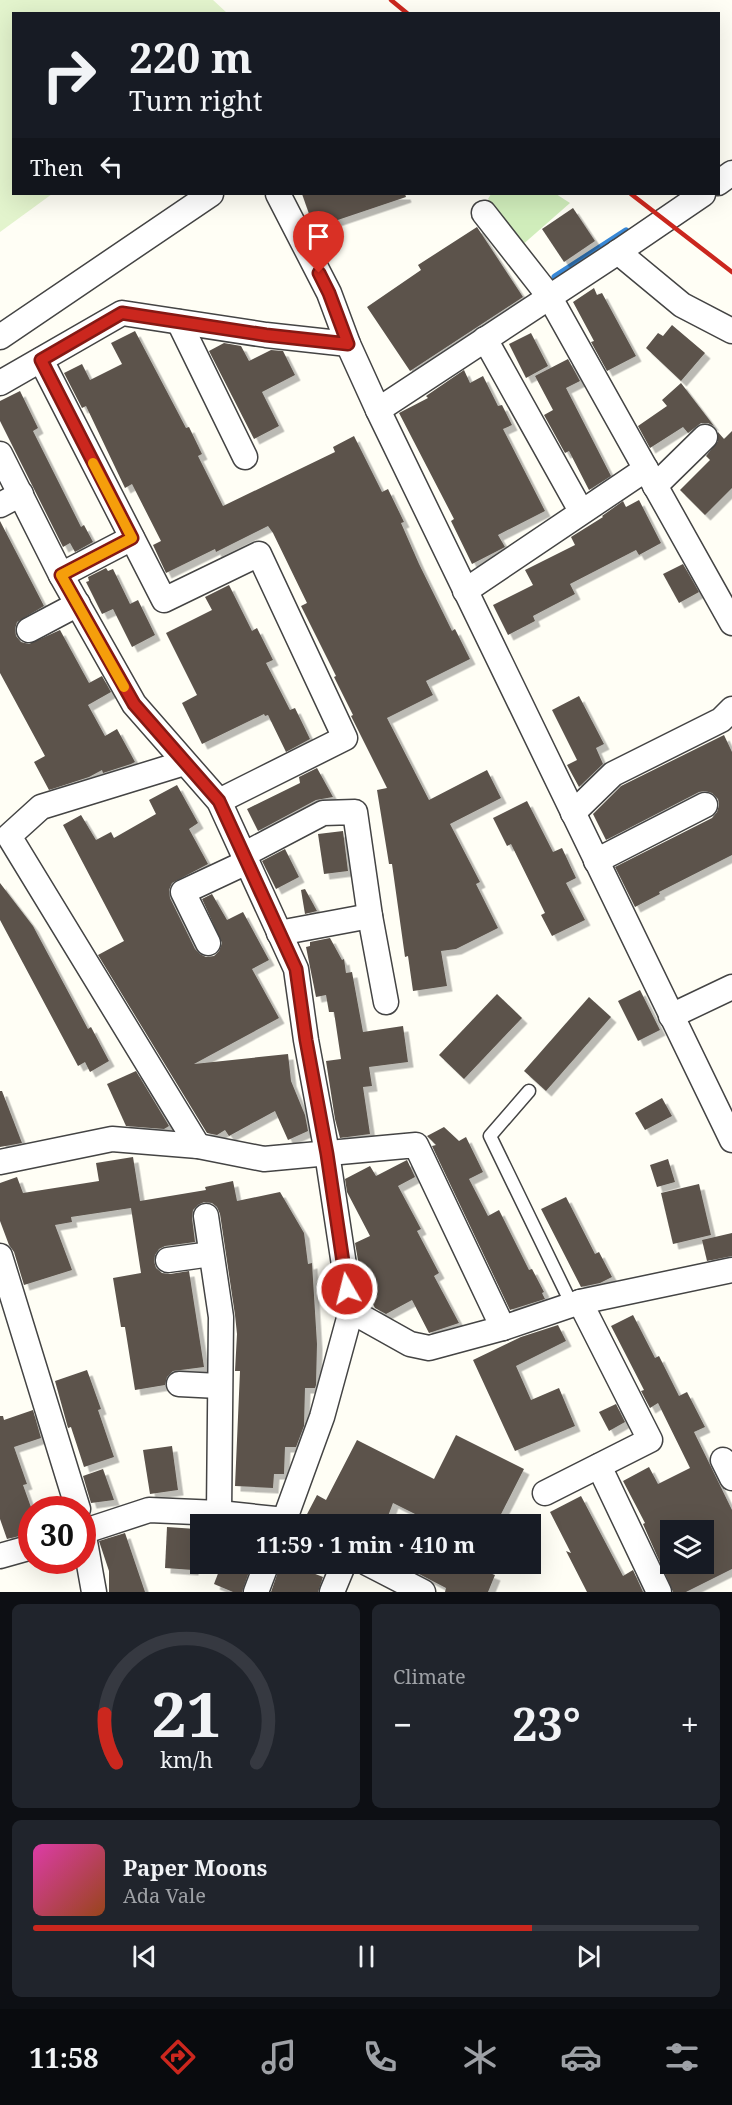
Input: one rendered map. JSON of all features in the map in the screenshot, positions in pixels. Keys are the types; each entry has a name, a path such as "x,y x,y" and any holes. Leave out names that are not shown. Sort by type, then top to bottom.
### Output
{"street":[{"path":"0,338 210,195"},
{"path":"279,195 329,293 348,344 378,410 732,1140"},
{"path":"378,410 702,195"},
{"path":"484,213 549,296 732,623"},
{"path":"618,252 682,305 732,331"},
{"path":"0,383 122,313 266,335 348,344"},
{"path":"179,322 245,457"},
{"path":"485,339 581,511"},
{"path":"41,360 164,600 259,554 345,738 219,801"},
{"path":"465,591 581,511 651,478 705,437"},
{"path":"0,454 10,500 61,575 134,704 184,764 219,801 296,969 351,1311 322,1418 290,1514"},
{"path":"61,575 132,538"},
{"path":"29,630 78,604"},
{"path":"573,813 613,774 721,720 732,709"},
{"path":"184,764 41,807 9,836 198,1146"},
{"path":"596,861 705,805"},
{"path":"208,943 183,892 323,813 355,812 370,916 386,1002"},
{"path":"279,933 370,916"},
{"path":"671,1016 732,987"},
{"path":"0,1162 112,1139 198,1146 264,1159 416,1144 503,1328"},
{"path":"206,1216 221,1317 219,1513"},
{"path":"168,1260 211,1254"},
{"path":"0,1256 73,1496"},
{"path":"351,1311 410,1344 429,1348 503,1328 576,1303 732,1269"},
{"path":"545,1493 650,1440 576,1303"},
{"path":"179,1384 219,1386"},
{"path":"598,1466 659,1592"},
{"path":"96,1521 149,1510 226,1514"},
{"path":"0,1556 18,1551"},
{"path":"91,1574 94,1592"},
{"path":"256,1592 263,1574"},
{"path":"332,1592 339,1574"},
{"path":"388,1574 423,1592"}],"lane":[{"path":"530,1091 490,1137 576,1303"}],"green space":[{"path":"0,0 213,0 226,12 12,12 12,195 51,195 0,232"},
{"path":"490,195 558,195 570,203 520,247 488,199"}],"building":[{"path":"302,195 405,195 406,197 314,228"},
{"path":"573,208 595,241 564,262 542,229"},
{"path":"477,227 523,297 410,371 367,307 421,270 418,265"},
{"path":"594,288 597,295 602,293 636,356 607,371 573,302"},
{"path":"672,325 705,353 681,381 646,348 658,333 663,336"},
{"path":"135,331 186,428 189,427 202,454 198,456 223,506 335,452 333,447 354,436 382,492 388,489 404,522 401,523 419,564 452,631 455,629 470,659 426,681 433,695 387,718 429,800 487,770 501,798 450,824 480,882 476,884 498,928 456,949 441,951 447,986 413,991 408,956 405,957 392,864 389,864 377,790 387,788 301,606 307,603 273,533 268,526 216,552 215,549 166,573 153,545 161,541 132,484 125,488 86,406 82,408 64,373 82,364 90,380 122,364 111,343"},
{"path":"531,333 548,366 526,378 509,344"},
{"path":"224,343 241,346 249,361 271,350 283,351 295,375 262,392 279,426 254,439 209,351"},
{"path":"568,359 580,381 566,388 611,476 589,490 569,451 565,453 544,415 553,410 535,376"},
{"path":"464,370 470,383 483,376 498,406 502,405 512,425 503,429 545,511 498,535 505,547 472,564 451,521 454,519 399,413 428,398 426,396"},
{"path":"681,383 714,426 701,423 688,433 683,427 650,448 638,426 667,406 662,400"},
{"path":"20,391 38,428 33,431 81,527 84,525 93,542 75,552 70,543 63,547 0,421 0,401"},
{"path":"732,431 732,488 705,515 680,490 710,460 706,456 718,441 718,432 724,439"},
{"path":"639,500 661,543 639,555 636,550 570,584 575,594 533,616 535,621 508,635 493,605 533,585 525,570 575,545 571,537 623,501 626,507"},
{"path":"0,521 44,606 17,622 16,636 21,642 29,644 60,630 89,683 102,676 111,692 88,705 105,736 117,729 135,762 103,773 102,770 89,777 49,790 34,762 45,756 0,673"},
{"path":"683,564 699,592 679,603 663,574"},
{"path":"106,568 108,571 113,569 130,604 138,600 155,635 132,647 113,609 102,614 86,582 89,581 88,577"},
{"path":"229,585 252,631 257,628 273,660 266,663 290,710 295,708 310,739 286,752 268,715 264,714 202,744 182,703 197,695 166,633 212,610 205,597"},
{"path":"579,696 604,744 596,748 603,764 579,787 567,765 577,760 552,710"},
{"path":"724,735 732,752 732,855 659,892 660,894 635,907 615,867 712,818 717,812 718,799 712,793 699,792 606,840 593,814 621,786"},
{"path":"317,768 333,797 316,800 258,831 247,809 300,783 299,777"},
{"path":"177,785 198,823 189,829 208,864 172,883 169,890 170,898 195,949 206,957 214,956 222,943 202,899 212,894 227,920 243,912 269,960 252,969 279,1018 194,1064 288,1054 291,1081 305,1115 308,1131 288,1140 275,1111 229,1136 225,1130 217,1135 207,1133 98,955 124,941 63,825 81,815 96,840 111,832 114,838 156,814 149,800"},
{"path":"527,801 553,852 562,848 576,878 566,883 585,920 552,936 541,915 545,913 511,844 507,846 493,818"},
{"path":"343,831 348,871 324,874 318,834"},
{"path":"285,849 299,877 276,889 262,861"},
{"path":"0,883 33,926 88,1029 91,1027 109,1061 90,1072 85,1062 78,1066 0,920"},
{"path":"305,889 317,911 305,914 301,890"},
{"path":"330,938 342,960 344,959 346,973 352,972 363,1032 403,1026 408,1062 369,1067 372,1086 363,1087 370,1134 340,1138 326,1061 341,1059 334,1012 329,1012 326,995 316,997 306,947 310,946 310,942"},
{"path":"640,990 660,1030 638,1041 618,1001"},
{"path":"497,994 522,1018 464,1079 439,1055"},
{"path":"589,997 611,1017 546,1091 524,1071"},
{"path":"136,1071 169,1126 164,1129 126,1126 107,1084"},
{"path":"0,1091 2,1091 22,1143 0,1147"},
{"path":"662,1098 672,1116 645,1130 635,1113"},
{"path":"444,1127 459,1141 466,1137 483,1172 469,1179 488,1216 499,1210 529,1270 532,1269 544,1292 542,1293 545,1299 510,1310 432,1146 436,1145 427,1136"},
{"path":"133,1157 140,1201 206,1190 205,1187 233,1181 237,1201 280,1192 304,1233 308,1264 312,1263 317,1344 316,1385 315,1388 305,1388 304,1426 296,1447 285,1447 284,1474 274,1474 273,1488 235,1486 240,1371 235,1371 237,1334 235,1315 220,1214 217,1207 212,1203 204,1202 193,1210 195,1242 165,1246 155,1255 156,1268 162,1273 189,1271 204,1367 173,1371 167,1377 165,1385 135,1390 125,1327 121,1327 113,1278 141,1273 131,1208 71,1217 72,1222 55,1225 72,1270 24,1285 14,1252 0,1221 0,1183 17,1177 23,1193 99,1181 96,1163"},
{"path":"668,1159 675,1182 657,1187 650,1165"},
{"path":"407,1160 415,1177 398,1186 421,1229 417,1231 439,1273 434,1276 459,1323 429,1333 412,1300 386,1314 375,1308 361,1282 367,1278 358,1260 355,1243 370,1236 347,1192 345,1179 370,1166 376,1176"},
{"path":"699,1184 711,1235 673,1244 661,1193"},
{"path":"566,1197 595,1254 599,1252 612,1277 600,1283 581,1287 541,1209"},
{"path":"732,1233 732,1256 707,1261 702,1240"},
{"path":"633,1315 655,1358 659,1356 679,1396 687,1392 705,1427 694,1432 732,1510 732,1569 686,1592 673,1592 665,1574 714,1574 714,1520 660,1520 660,1563 643,1524 645,1523 623,1481 649,1467 658,1484 690,1468 658,1403 650,1408 641,1391 644,1390 611,1326"},
{"path":"558,1325 566,1341 516,1366 531,1400 559,1388 575,1426 515,1451 473,1360 521,1337"},
{"path":"87,1370 101,1409 98,1410 114,1457 84,1467 71,1427 68,1428 55,1381"},
{"path":"616,1404 625,1422 609,1431 599,1412"},
{"path":"33,1410 41,1438 14,1447 27,1484 23,1485 27,1496 18,1496 18,1536 7,1539 0,1519 0,1416 3,1416 4,1420"},
{"path":"456,1435 524,1469 501,1514 415,1514 393,1503 389,1514 307,1514 317,1495 326,1500 357,1440 434,1479"},
{"path":"172,1446 178,1490 150,1494 143,1450"},
{"path":"103,1469 114,1500 96,1502 96,1496 89,1496 83,1476"},
{"path":"581,1496 623,1576 633,1570 643,1592 587,1592 566,1551 571,1553 550,1512"},
{"path":"167,1527 190,1529 190,1570 165,1568"},
{"path":"125,1533 145,1592 109,1592 109,1571 99,1541"},
{"path":"218,1574 248,1574 242,1592 233,1592 214,1584"},
{"path":"277,1574 315,1574 323,1577 318,1592 271,1592"},
{"path":"419,1574 495,1575 488,1592 445,1592 446,1588"}],"waterway":[{"path":"555,277 626,231"}],"railway":[{"path":"391,0 406,12"},
{"path":"632,195 732,272"}],"slow traffic":[{"path":"93,463 132,538 61,575 124,687"}],"route":[{"path":"319,273 348,344 266,335 122,313 41,360 132,538 61,575 134,704 184,764 219,801 296,969 347,1289"}]}
